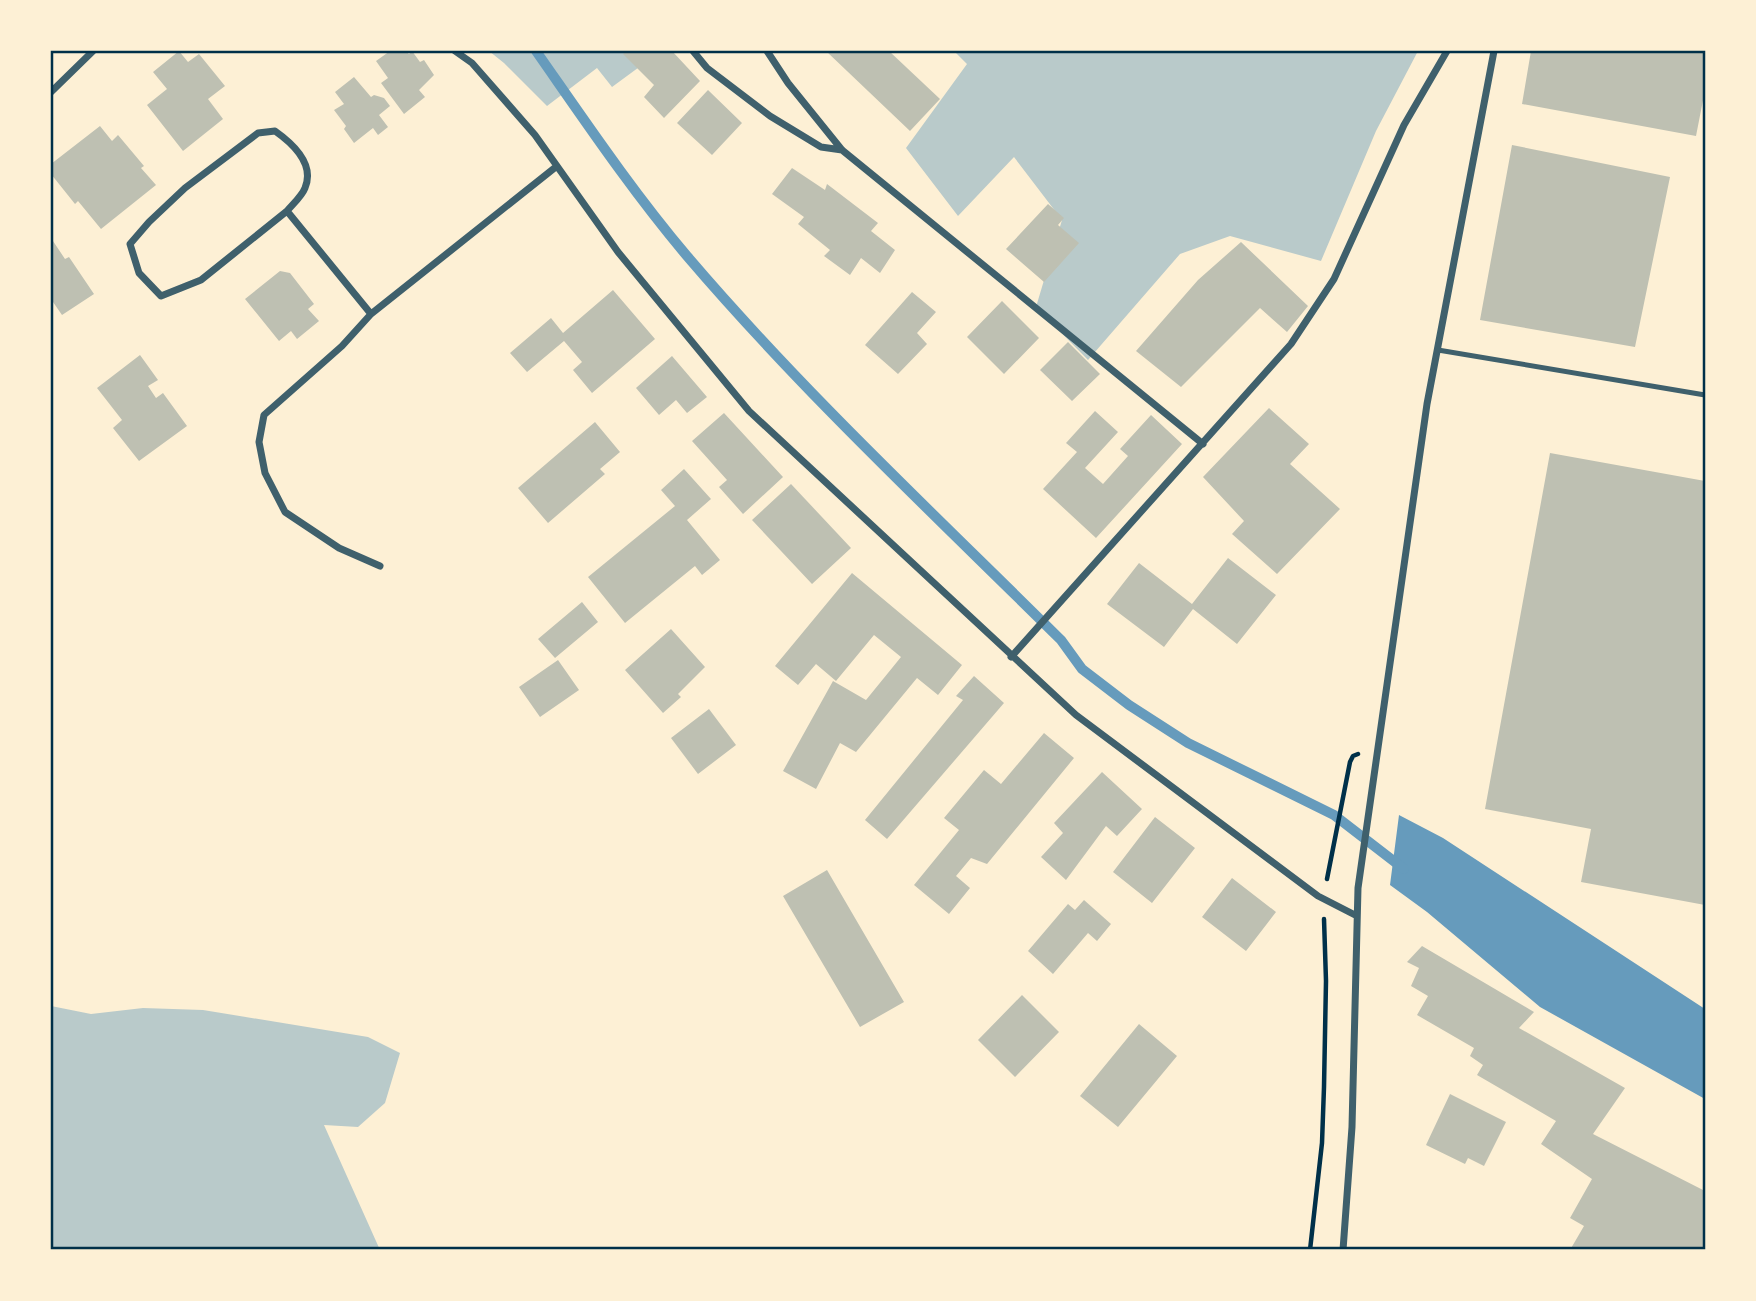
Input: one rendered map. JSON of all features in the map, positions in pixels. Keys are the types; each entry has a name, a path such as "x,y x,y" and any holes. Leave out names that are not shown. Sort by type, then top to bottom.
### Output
{"street":[{"path":"51,92 93,51"},
{"path":"455,51 472,63 535,135 618,252 748,411 1076,715 1276,866 1325,901 1357,916"},
{"path":"693,51 708,68 770,116 821,147 842,150"},
{"path":"767,51 788,83 842,150 1203,444"},
{"path":"1011,657 1291,344 1334,279 1404,125 1447,51"},
{"path":"1343,1250 1352,1127 1358,888 1427,404 1494,51"},
{"path":"275,131 291,142 306,165 306,187 287,211 201,280 181,290 160,296 139,273 130,244 185,188 258,133 275,131"},
{"path":"380,566 340,548 285,512 265,473 259,442 264,415 342,346 371,314 557,166"},
{"path":"287,211 371,314"}],"lane":[{"path":"1437,350 1705,395"}],"path":[{"path":"1327,880 1350,762 1353,756 1359,754"},
{"path":"1310,1250 1322,1143 1326,981 1323,934"}],"shaded area":[{"path":"489,51 661,51 612,87 597,68 547,106"},
{"path":"954,51 1418,51 1376,131 1321,261 1230,236 1180,254 1088,360 1036,307 1062,220 1014,157 958,216 906,148 967,64"},
{"path":"51,1006 91,1014 143,1008 203,1010 368,1037 400,1053 385,1103 358,1127 324,1125 380,1250 51,1250"}],"water":[{"path":"1399,815 1443,838 1705,1009 1705,1099 1540,1007 1427,912 1390,885"}],"building":[{"path":"179,51 188,62 199,54 225,86 208,99 223,119 183,151 147,105 167,89 153,72"},
{"path":"390,51 406,51 409,54 412,51 420,62 424,60 434,75 419,90 425,97 404,114 381,83 388,78 376,61"},
{"path":"626,51 672,51 700,81 664,118 644,97 654,85 623,54"},
{"path":"826,51 889,51 940,99 910,131"},
{"path":"1531,51 1705,51 1705,90 1696,136 1522,104"},
{"path":"354,77 371,97 374,95 384,98 390,106 379,115 388,127 378,135 373,128 354,143 334,110 344,104 335,92"},
{"path":"708,90 742,123 712,155 677,123"},
{"path":"100,126 112,141 118,135 156,185 101,229 78,201 75,204 51,174 51,164"},
{"path":"1512,145 1670,177 1635,347 1480,320"},
{"path":"792,168 825,190 827,184 878,223 871,231 895,250 880,273 861,258 850,275 824,256 830,250 798,224 804,217 772,194"},
{"path":"1048,204 1064,218 1058,225 1079,243 1044,282 1006,249"},
{"path":"51,238 65,259 69,257 94,294 62,315 53,302 51,303"},
{"path":"1241,242 1308,306 1287,332 1260,308 1181,387 1136,351 1198,280"},
{"path":"280,271 290,273 314,304 308,309 319,321 297,339 291,331 279,341 245,299"},
{"path":"613,290 655,339 592,393 573,370 582,362 564,341 527,372 510,353 551,318 563,333"},
{"path":"912,292 936,312 917,333 927,344 898,374 865,345"},
{"path":"1002,301 1039,338 1004,374 967,337"},
{"path":"1068,342 1100,374 1072,401 1040,370"},
{"path":"140,355 158,380 148,386 156,398 163,393 187,426 139,461 113,428 122,420 97,388"},
{"path":"672,356 707,397 687,413 676,400 659,415 636,388"},
{"path":"1269,408 1309,444 1290,464 1340,509 1277,574 1232,534 1244,521 1203,477"},
{"path":"1095,411 1118,432 1085,468 1103,484 1128,456 1120,449 1151,415 1182,444 1096,538 1043,489 1077,452 1066,443"},
{"path":"724,413 783,477 743,514 719,487 727,480 692,441"},
{"path":"595,422 620,452 600,469 605,474 548,523 518,488"},
{"path":"1550,453 1705,481 1705,905 1581,882 1591,829 1485,809"},
{"path":"684,469 711,499 687,520 720,560 702,575 695,566 625,623 588,577 675,506 661,490"},
{"path":"791,484 851,548 812,584 752,520"},
{"path":"1228,558 1276,595 1237,644 1193,609 1164,647 1107,604 1139,563 1192,604"},
{"path":"852,573 962,665 938,695 917,678 856,752 840,743 816,789 783,771 833,681 866,700 901,657 874,635 836,681 816,664 798,685 775,666"},
{"path":"582,602 598,622 555,658 538,639"},
{"path":"671,629 705,667 678,694 681,697 663,713 625,670"},
{"path":"558,660 579,690 540,717 519,687"},
{"path":"974,676 1004,703 887,839 865,820 963,700 956,696"},
{"path":"709,709 736,745 698,774 671,738"},
{"path":"1044,733 1074,758 987,864 971,858 956,876 970,888 949,914 914,885 959,830 944,818 984,770 1001,784"},
{"path":"1102,772 1142,809 1117,836 1106,826 1066,880 1041,857 1063,833 1054,823"},
{"path":"1155,817 1195,848 1152,903 1113,872"},
{"path":"827,870 904,1002 860,1027 783,896"},
{"path":"1232,878 1276,912 1246,951 1202,917"},
{"path":"1084,900 1111,924 1097,941 1088,933 1053,974 1028,951 1068,904 1075,910"},
{"path":"1422,946 1534,1012 1519,1028 1625,1088 1593,1134 1705,1191 1705,1250 1570,1250 1584,1226 1570,1218 1592,1179 1541,1144 1556,1121 1477,1075 1483,1065 1470,1056 1474,1048 1417,1015 1428,996 1411,986 1419,968 1407,962"},
{"path":"1022,995 1059,1032 1015,1077 978,1040"},
{"path":"1139,1024 1177,1056 1118,1127 1080,1096"},
{"path":"1450,1094 1506,1122 1484,1166 1468,1158 1465,1164 1426,1145"}],"waterway":[{"path":"536,51 647,206 731,306 870,452 1061,640 1082,669 1129,705 1188,743 1334,815 1404,869"}]}
